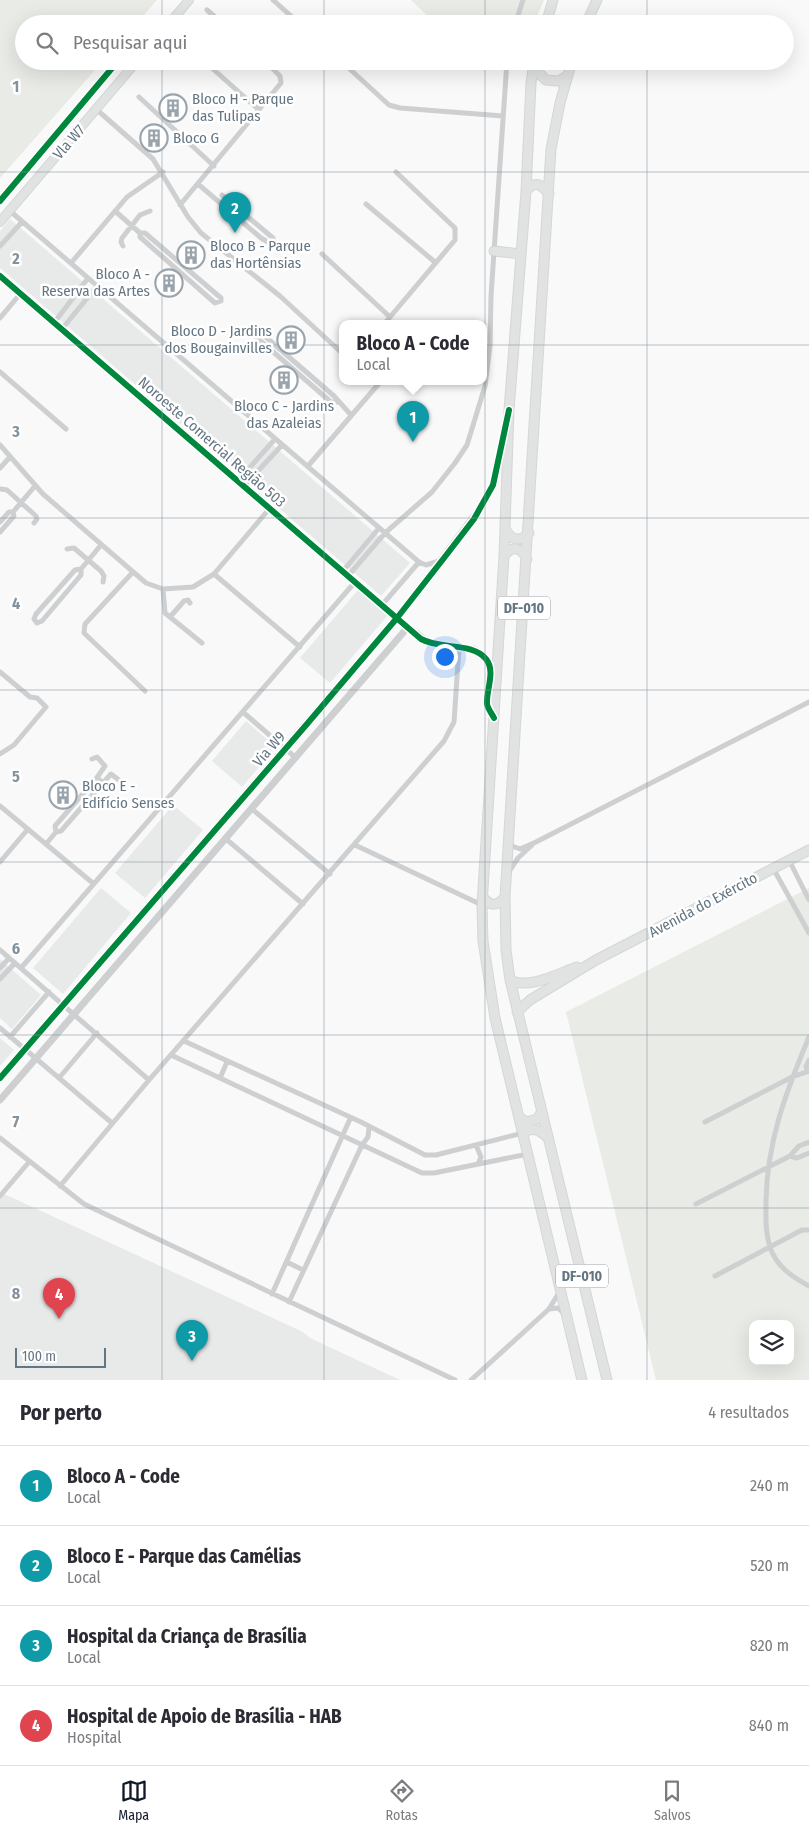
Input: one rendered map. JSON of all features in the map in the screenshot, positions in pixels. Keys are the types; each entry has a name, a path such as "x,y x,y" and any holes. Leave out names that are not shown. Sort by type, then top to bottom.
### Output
{"main road":[{"path":"176,15 189,0"},
{"path":"549,15 554,0"},
{"path":"590,15 597,0"},
{"name":"Vla W7","path":"0,222 129,70"},
{"name":"DF-010","path":"533,70 509,410 504,556 482,902 483,941 489,988 582,1380"},
{"path":"538,70 546,80 559,81 567,76"},
{"name":"DF-010","path":"569,70 551,150 529,533 505,897 506,950 517,1012 607,1380"},
{"path":"526,191 535,184 542,186 549,194"},
{"path":"494,251 521,254"},
{"path":"505,528 511,538 518,540 524,538 529,533"},
{"path":"504,556 509,549 515,548 520,550 527,559"},
{"name":"Avenida do Exército","path":"517,1012 530,1000 596,960 809,850"},
{"path":"482,902 495,905 500,904 505,897"},
{"name":"Avenida do Exército","path":"510,980 516,983 531,982 596,960"},
{"path":"519,1117 526,1122 531,1122 537,1119 541,1113"},
{"path":"523,1133 529,1129 538,1130 548,1138"}],"street":[{"path":"273,0 290,15"},
{"path":"518,15 523,0"},
{"path":"207,10 213,15"},
{"path":"214,70 258,109"},
{"path":"180,206 258,109 281,84 280,76 274,70"},
{"path":"351,70 389,105 400,108 503,116"},
{"path":"487,370 506,70"},
{"path":"138,97 214,166"},
{"path":"96,109 153,159 180,206 202,234 280,296 339,350"},
{"path":"71,263 133,192 162,172"},
{"path":"388,320 455,240 454,228 396,172"},
{"path":"198,184 261,238 271,244 274,242 273,238 222,194"},
{"path":"366,204 436,263"},
{"path":"10,210 419,562 426,565 444,558"},
{"path":"115,211 140,233 140,237 215,303 221,301 220,298 145,233 140,233"},
{"path":"123,246 122,238 144,212 150,211"},
{"path":"0,246 22,222"},
{"path":"322,254 390,317"},
{"name":"Noroeste Comercial Região 503","path":"0,276 408,627 429,643 474,649 488,661 490,672 487,706 494,718"},
{"path":"54,323 88,278"},
{"path":"62,329 97,286"},
{"path":"0,318 21,294"},
{"path":"337,402 329,400 255,334 260,332 334,396 337,402 352,415"},
{"path":"0,372 66,429"},
{"path":"308,466 352,415 375,385"},
{"path":"348,576 385,533 432,492 467,444 485,385"},
{"name":"Via W9","path":"0,1078 62,1004 286,749 397,618 474,519 493,485 509,410"},
{"path":"238,481 275,439"},
{"path":"0,445 35,486 101,545 146,583 163,589 193,587 214,574 270,508"},
{"path":"244,486 282,445"},
{"path":"0,468 10,457"},
{"path":"0,522 9,512 13,512 35,486"},
{"path":"1,489 7,490 37,517 34,523"},
{"path":"0,532 14,516 13,512"},
{"path":"342,571 379,528"},
{"path":"81,569 75,570 34,617 37,622 42,621 81,575 81,569 101,545"},
{"path":"67,549 74,548 88,560 104,576 103,582"},
{"path":"382,605 419,562"},
{"path":"133,572 85,624 84,633 145,691"},
{"path":"214,574 300,648"},
{"path":"21,968 244,713 355,582"},
{"path":"163,589 163,610 202,644"},
{"path":"170,617 184,601 188,600 190,602"},
{"name":"Via W9","path":"0,1100 408,627"},
{"path":"60,1186 149,1080 355,845 449,732 454,722 459,648"},
{"path":"0,672 30,697 37,698 46,707 14,745 0,754"},
{"path":"509,841 512,846 520,849 536,842 809,702"},
{"path":"244,713 296,758"},
{"path":"307,724 312,726 316,735"},
{"path":"56,832 54,827 105,766 97,757 92,759"},
{"path":"46,844 56,832 61,831 112,774 123,783 121,790"},
{"path":"96,779 100,780 102,784"},
{"path":"252,787 255,792 264,796"},
{"path":"0,806 94,884"},
{"path":"252,809 330,874"},
{"path":"0,862 28,829"},
{"path":"226,839 303,904"},
{"path":"507,876 518,858 536,842"},
{"path":"355,845 482,902"},
{"path":"789,860 809,900"},
{"path":"773,868 809,933"},
{"path":"0,950 149,1080"},
{"path":"0,968 9,958"},
{"path":"0,980 15,963"},
{"path":"10,1037 49,992"},
{"path":"0,1028 112,1123"},
{"path":"59,1078 97,1033"},
{"path":"809,1037 792,1077 775,1126 766,1169 766,1222 770,1247 786,1272 809,1286"},
{"path":"184,1041 425,1155 436,1155 523,1133"},
{"path":"171,1055 343,1137 428,1174 528,1154"},
{"path":"706,1122 792,1077 808,1071 806,1066 809,1060"},
{"path":"220,1078 228,1062"},
{"path":"272,1294 350,1119"},
{"path":"289,1302 362,1145 368,1137 369,1127"},
{"path":"0,1138 84,1204 455,1380"},
{"path":"696,1204 790,1156 809,1142"},
{"path":"476,1145 481,1157 478,1164"},
{"path":"790,1156 796,1158 809,1153"},
{"path":"0,1196 29,1162"},
{"path":"715,1276 802,1230 809,1230"},
{"path":"287,1262 303,1270"},
{"path":"471,1380 549,1309 561,1290"},
{"path":"549,1309 558,1308 567,1315"}],"shaded area":[{"path":"0,0 157,0 144,15 15,15 15,70 95,70 0,178"},
{"path":"411,0 544,0 538,15 427,15"},
{"path":"10,219 410,563 381,596 0,268 0,231"},
{"path":"358,590 388,615 330,683 300,658"},
{"path":"246,721 276,747 242,787 212,761"},
{"path":"173,805 203,830 145,898 115,873"},
{"path":"101,888 131,913 63,994 33,968"},
{"path":"809,888 809,1380 656,1380 566,1012"},
{"path":"0,959 41,995 12,1029 0,1018"},
{"path":"0,1038 14,1050 0,1066"},
{"path":"0,1192 303,1332 310,1338 400,1380 0,1380"}],"cycle path":[{"path":"0,201 110,70"},
{"path":"0,276 421,639 473,650 486,659 490,669 487,704 494,718"},
{"path":"0,1078 397,618 474,519 493,485 509,410"}],"place":[{"name":"Bloco H - Parque das Tulipas","path":"173,108"},
{"name":"Bloco G","path":"154,138"},
{"name":"Bloco E - Parque das Camélias","path":"235,233"},
{"name":"Bloco B - Parque das Hortênsias","path":"191,255"},
{"name":"Bloco A - Reserva das Artes","path":"169,283"},
{"name":"Bloco D - Jardins dos Bougainvilles","path":"291,340"},
{"name":"Bloco C - Jardins das Azaleias","path":"284,380"},
{"name":"Bloco A - Code","path":"413,442"},
{"name":"Bloco E - Edifício Senses","path":"63,795"},
{"name":"Hospital de Apoio de Brasília - HAB","path":"59,1319"},
{"name":"Hospital da Criança de Brasília","path":"192,1361"}]}
